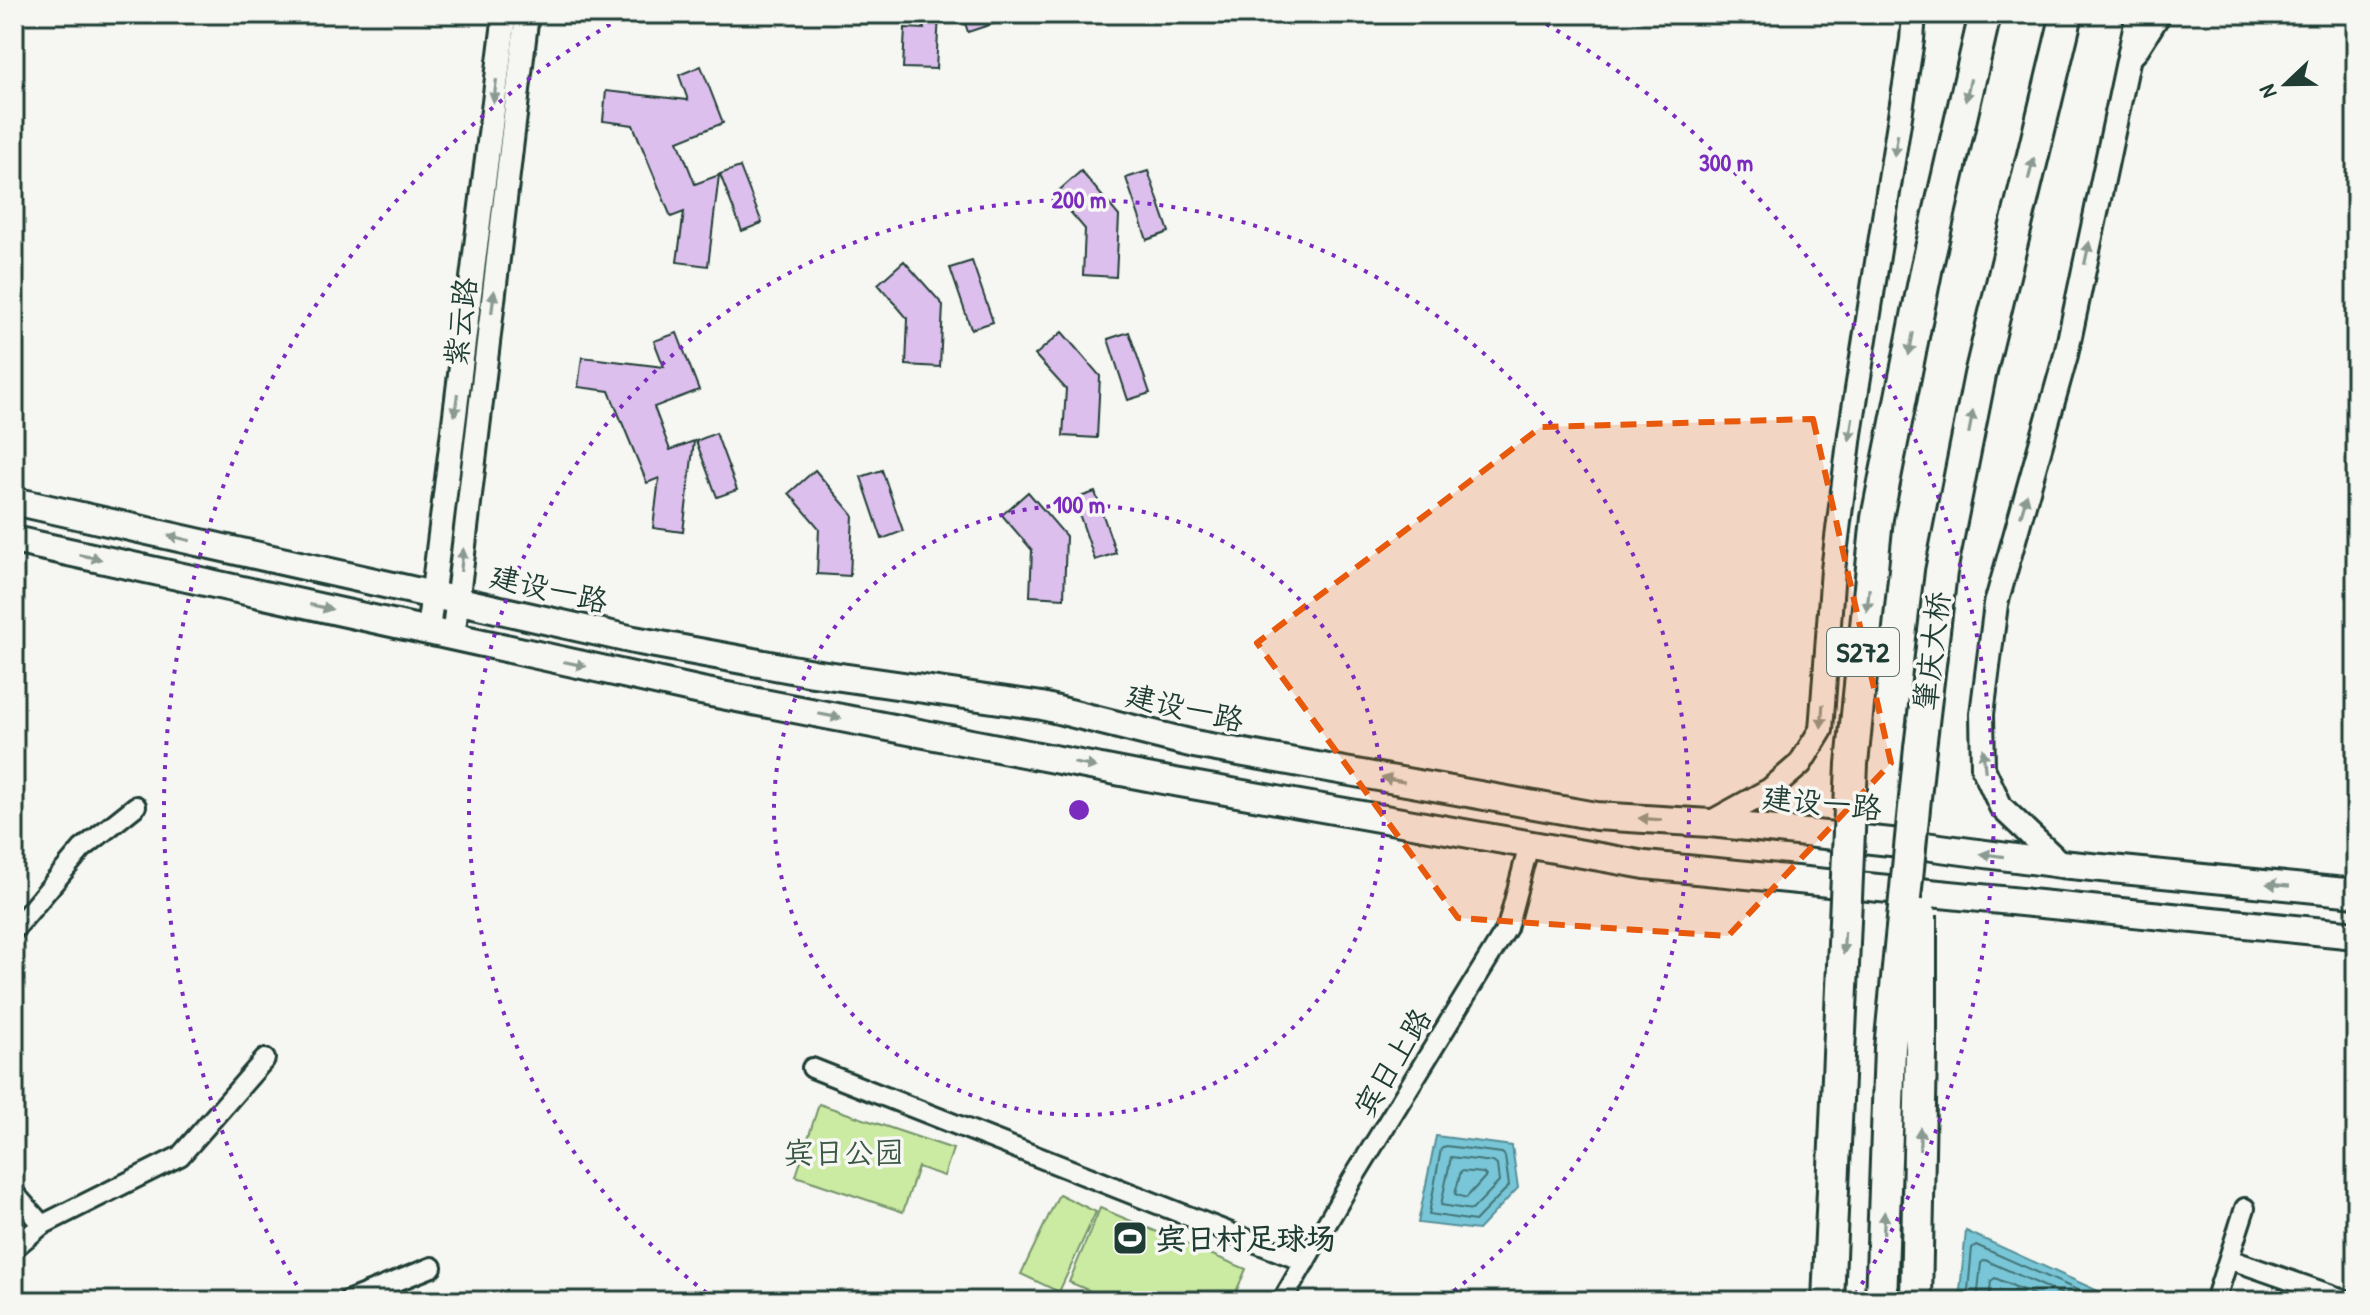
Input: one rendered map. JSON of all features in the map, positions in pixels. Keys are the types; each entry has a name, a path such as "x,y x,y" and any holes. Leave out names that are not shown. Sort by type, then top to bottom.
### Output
{"main road":[{"name":"S272","path":"1828,1301 1852,764 1877,518 1927,266 1985,14"},
{"name":"肇庆大桥","path":"1881,1301 1890,1048 1941,572 1980,375 2067,14"},
{"name":"建设一路","path":"14,501 649,643 813,673 1042,706 1194,744 1596,816 1710,823 2061,864 2356,893"},
{"path":"14,540 701,691 1035,756 1645,865 2356,935"},
{"path":"1916,1301 1921,1053 1920,748"}],"street":[{"name":"紫云路","path":"445,598 505,14"},
{"name":"紫云路","path":"440,634 527,14"},
{"path":"1710,823 1770,790 1800,764 1821,730 1833,570 1846,464 1914,14"},
{"path":"1912,40 1922,14"},
{"path":"2061,864 2001,807 1983,768 1982,714 1996,604 2066,355 2138,14"},
{"path":"2126,67 2159,14"},
{"path":"245,591 255,555"},
{"path":"14,930 82,849 136,806"},
{"name":"宾日上路","path":"1282,1301 1507,928 1529,845"},
{"path":"14,1248 42,1225 180,1156 265,1059"},
{"path":"812,1068 1305,1262"},
{"path":"14,1193 42,1225"},
{"path":"2215,1301 2245,1208"},
{"path":"2229,1259 2349,1301"},
{"path":"347,1301 432,1267"}],"highlighted area":[{"path":"1813,419 1891,763 1728,936 1458,918 1257,643 1541,427"}],"green space":[{"name":"宾日公园","path":"819,1104 953,1149 944,1176 918,1167 903,1212 796,1176"},
{"path":"1059,1194 1096,1212 1059,1292 1021,1274"},
{"name":"宾日村足球场","path":"1100,1208 1246,1269 1232,1301 1114,1301 1069,1282"}],"water":[{"path":"1436,1136 1512,1146 1518,1188 1478,1230 1418,1223"},
{"path":"1966,1231 2120,1301 1959,1301"}],"building":[{"path":"919,14 939,14 936,69 903,68 905,28 924,29"},
{"path":"962,14 1012,14 1013,17 968,32"},
{"path":"701,66 723,123 678,141 695,184 719,175 708,266 677,262 684,212 671,217 633,125 603,121 606,91 688,100 679,75"},
{"path":"740,167 762,223 742,231 720,174"},
{"path":"1081,171 1119,216 1116,277 1083,275 1085,229 1055,194"},
{"path":"1148,171 1169,232 1147,240 1126,178"},
{"path":"904,261 943,305 940,367 906,365 908,319 878,284"},
{"path":"972,261 993,322 971,329 950,268"},
{"path":"1062,332 1100,376 1097,438 1063,436 1066,389 1035,355"},
{"path":"1129,332 1150,393 1128,400 1108,339"},
{"path":"677,333 699,390 654,407 670,450 694,441 683,532 653,528 659,478 647,483 609,391 578,387 582,357 664,367 654,341"},
{"path":"716,433 737,490 717,497 696,441"},
{"path":"815,470 853,515 850,576 817,574 819,528 789,493"},
{"path":"882,470 903,531 882,539 861,477"},
{"path":"1028,492 1066,536 1064,598 1030,596 1032,550 1002,515"},
{"path":"1095,492 1116,553 1095,560 1074,499"}],"place":[{"name":"宾日村足球场","path":"1130,1238"}]}
